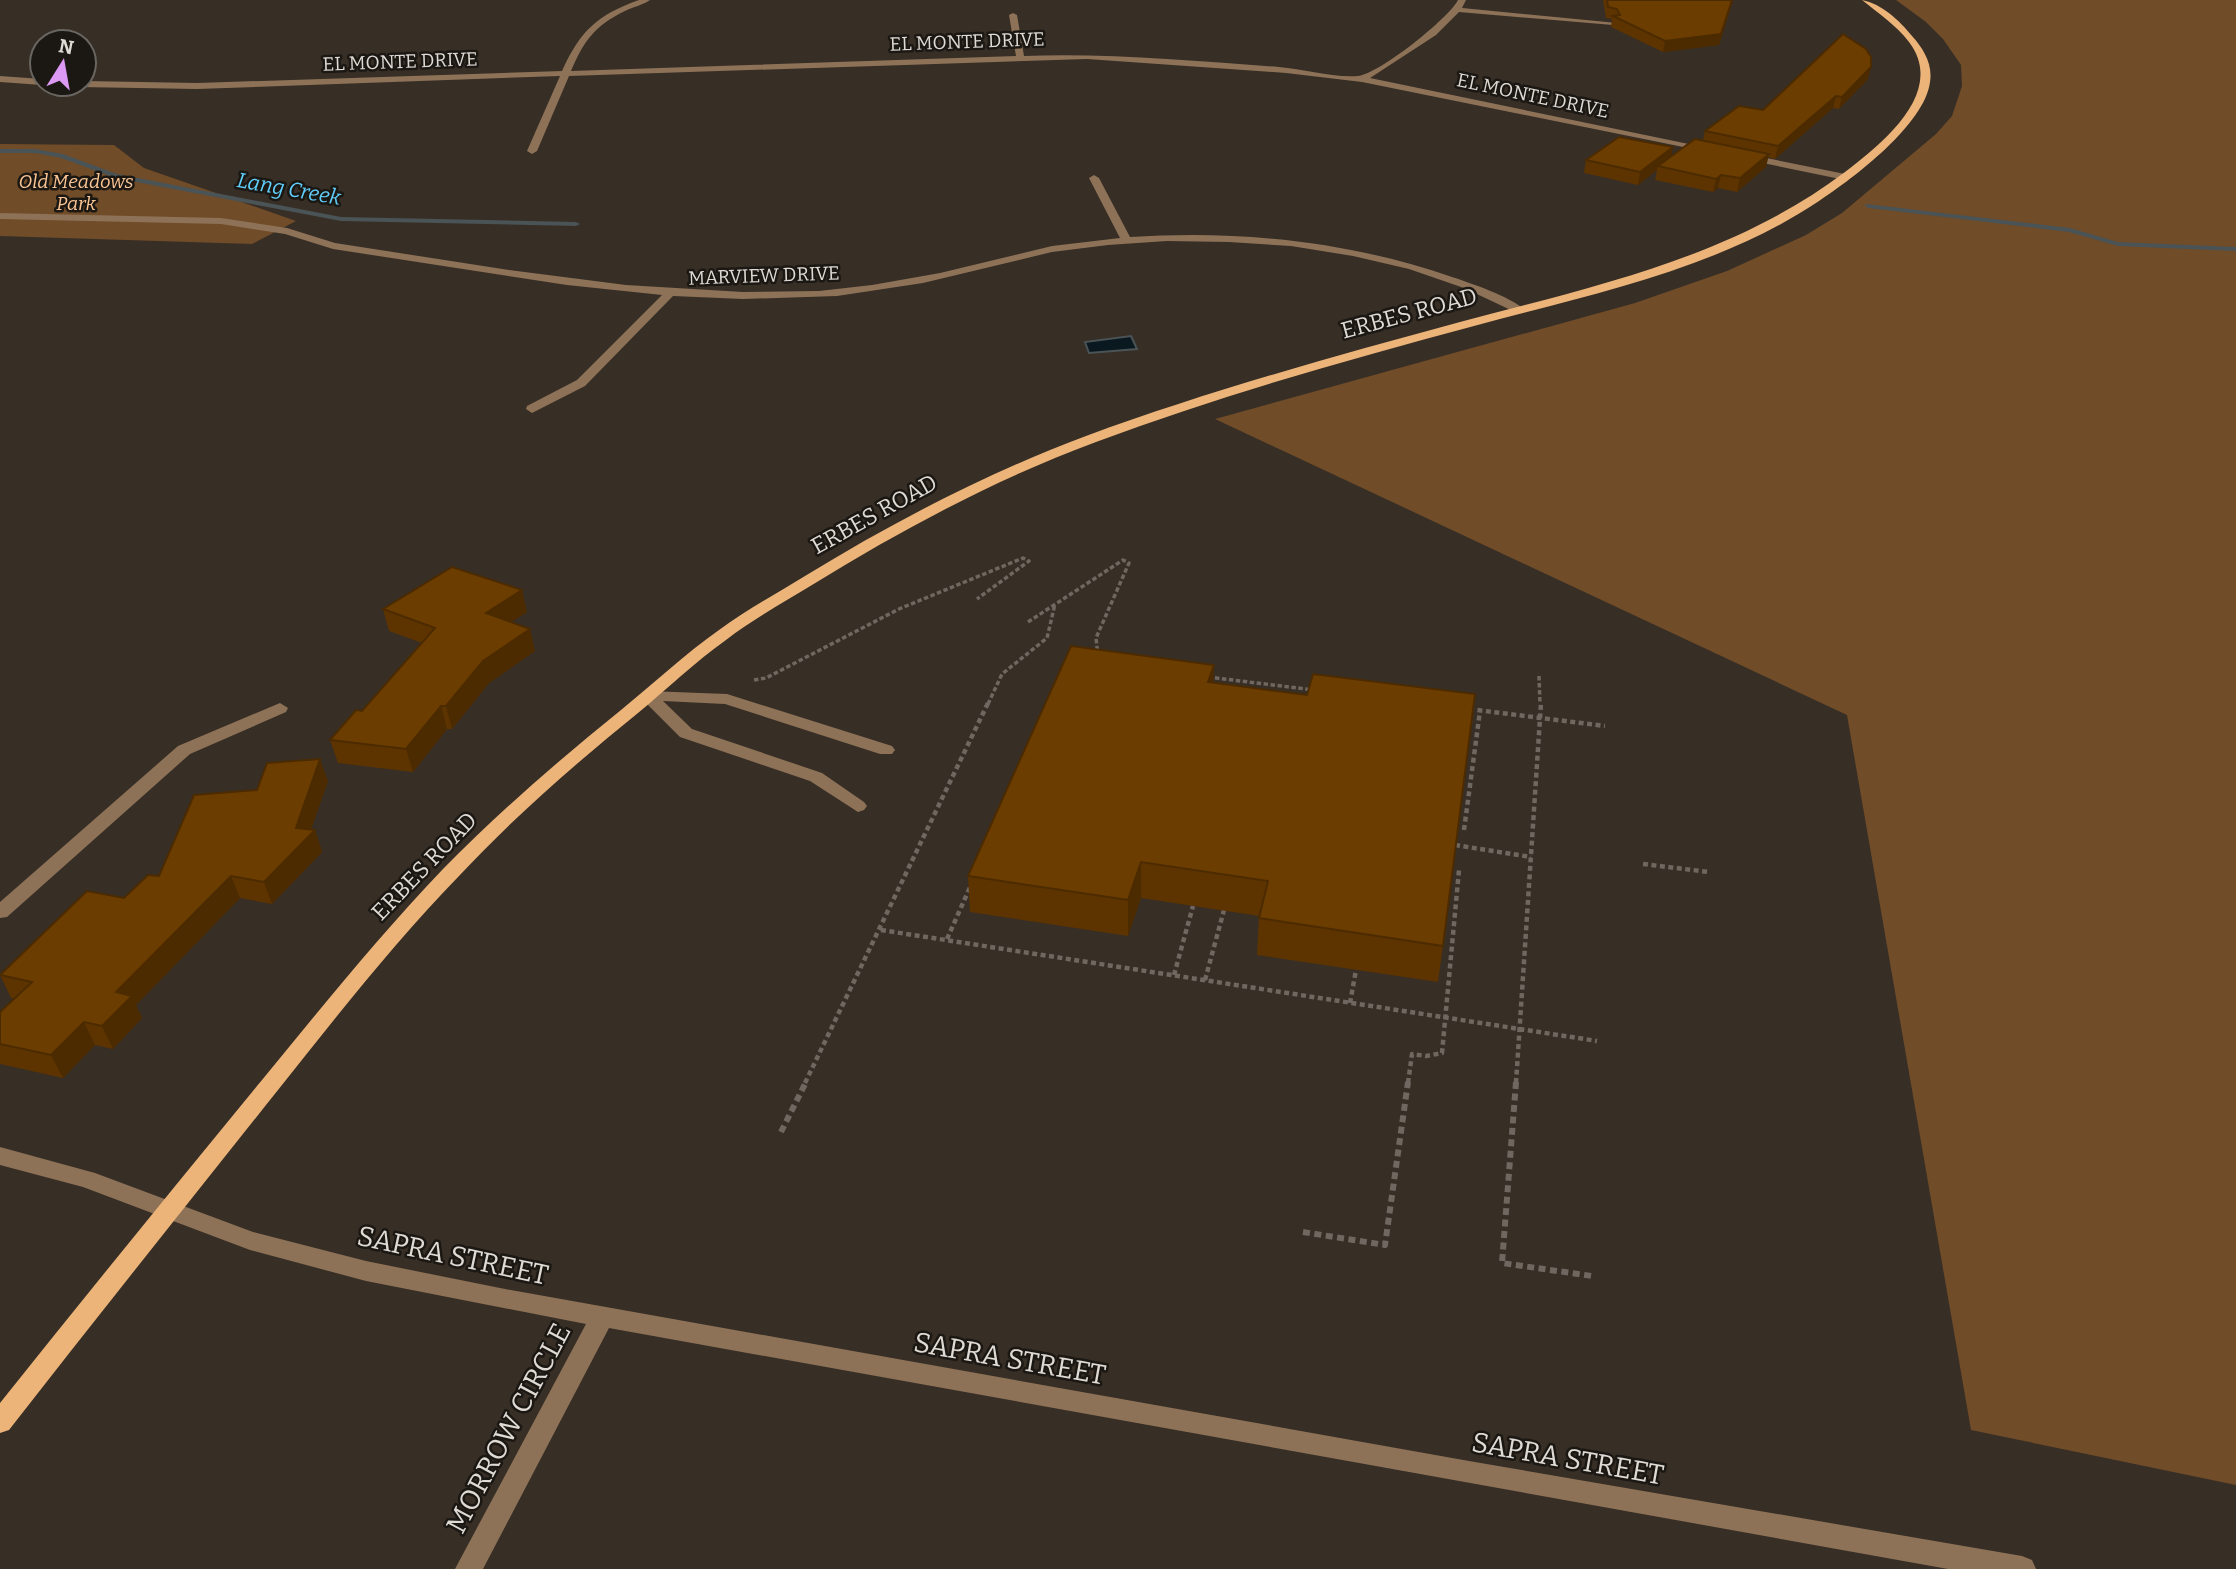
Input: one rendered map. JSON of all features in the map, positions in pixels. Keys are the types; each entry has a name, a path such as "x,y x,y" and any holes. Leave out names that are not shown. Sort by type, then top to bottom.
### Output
{"main road":[{"name":"ERBES ROAD","path":"0,1422 167,1211 426,898 552,774 721,636 839,561 904,524 1035,460 1177,409 1304,369 1633,280 1725,247 1790,216 1845,177 1902,127 1919,106 1927,77 1925,64 1903,29 1866,0"}],"street":[{"path":"532,151 578,44 585,34 600,21 646,0"},
{"path":"1362,79 1446,22 1458,10 1462,0"},
{"path":"1458,10 1613,23"},
{"path":"1013,15 1020,56"},
{"name":"EL MONTE DRIVE","path":"98,84 197,86 1020,56 1142,58 1362,79 1723,152"},
{"path":"0,79 28,81"},
{"path":"1736,155 1845,177"},
{"path":"1094,178 1126,239"},
{"name":"MARVIEW DRIVE","path":"0,216 221,221 287,231 333,246 669,294 736,297 806,295 860,289 939,276 1048,250 1126,239 1239,240 1345,252 1445,277 1494,296 1519,310"},
{"path":"532,409 581,383 669,294"},
{"path":"648,696 727,699 886,750"},
{"path":"648,696 686,733 816,777 858,806"},
{"path":"0,912 184,750 280,708"},
{"name":"SAPRA STREET","path":"0,1156 87,1180 250,1241 366,1271 603,1317 1456,1471 2022,1569"},
{"name":"MORROW CIRCLE","path":"469,1569 603,1317"}],"path":[{"path":"751,680 766,678 899,609 1023,558 1029,561 977,599"},
{"path":"1028,622 1123,560 1129,563 1096,638 1099,657 1095,662"},
{"path":"781,1132 881,930 1002,674 1047,638 1055,604"},
{"path":"1203,676 1321,691"},
{"path":"1539,676 1531,857 1502,1263 1592,1276"},
{"path":"1254,696 1258,683"},
{"path":"1281,699 1284,686"},
{"path":"1467,709 1605,726"},
{"path":"1464,830 1480,711"},
{"path":"1455,845 1531,857"},
{"path":"1643,864 1709,873"},
{"path":"1303,1231 1385,1245 1412,1054 1426,1056 1442,1053 1459,870"},
{"path":"947,939 975,876"},
{"path":"1174,975 1193,906"},
{"path":"1205,980 1224,911"},
{"path":"881,930 1597,1041"},
{"path":"1350,1003 1356,970"}],"green space":[{"path":"1896,0 2236,0 2236,1485 1971,1430 1847,715 1215,419 1635,303 1727,271 1806,235 1842,213 1936,134 1952,116 1962,86 1961,65 1943,39 1926,22"},
{"name":"Old Meadows Park","path":"0,144 114,145 144,168 296,221 252,244 0,236"}],"shaded area":[{"path":"1131,336 1137,349 1089,353 1085,342"}],"building":[{"path":"1607,0 1732,0 1721,34 1665,41 1613,16 1620,15 1617,9 1608,7"},
{"path":"1843,34 1866,49 1871,57 1871,67 1842,97 1836,96 1778,146 1705,131 1739,106 1763,110"},
{"path":"1619,137 1673,147 1640,172 1586,160"},
{"path":"1695,139 1769,154 1740,178 1721,175 1716,179 1658,166"},
{"path":"452,567 522,590 486,613 530,629 483,661 406,749 330,740 356,710 362,711 435,628 383,609"},
{"path":"1071,646 1214,665 1208,682 1307,695 1313,674 1475,694 1443,946 1259,918 1268,881 1141,862 1128,900 968,876"},
{"path":"320,759 296,828 315,830 264,882 231,876 116,992 132,996 102,1026 84,1022 51,1055 0,1044 0,1012 32,982 0,975 87,891 124,898 148,875 159,876 194,795 257,790 267,763"}],"waterway":[{"name":"Lang Creek","path":"0,151 35,151 63,156 115,176 341,219 576,224"},
{"path":"1869,206 2070,230 2118,244 2236,249"}]}
